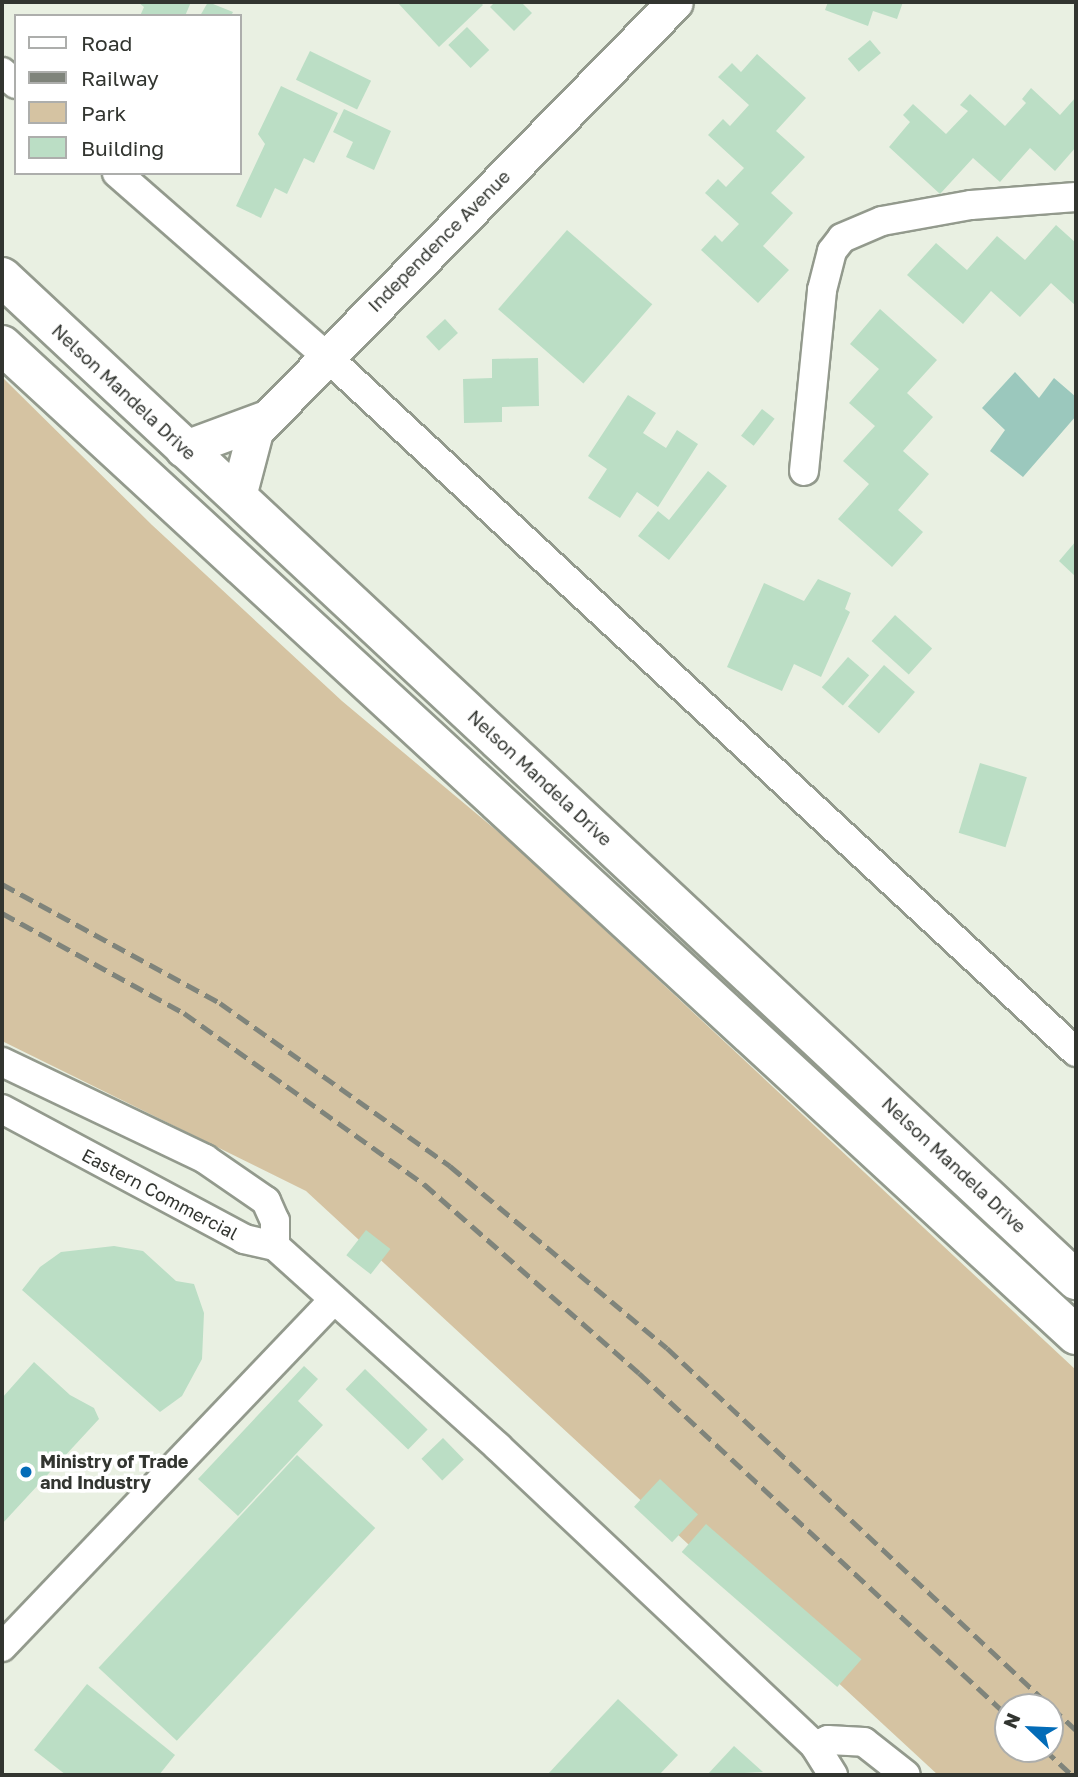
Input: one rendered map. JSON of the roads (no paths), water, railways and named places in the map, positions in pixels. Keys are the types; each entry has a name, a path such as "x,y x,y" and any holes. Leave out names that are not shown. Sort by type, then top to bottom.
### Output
{"main road":[{"name":"Nelson Mandela Drive","path":"2,277 183,449 239,496 1076,1280"},
{"path":"2,345 1076,1335"}],"street":[{"name":"Independence Avenue","path":"183,449 267,418 675,2"},
{"path":"119,175 326,356 1076,1052"},
{"path":"804,471 822,290 832,251 842,238 882,221 971,205 1076,197"},
{"path":"239,496 255,431 267,418"},
{"path":"2,1062 205,1159 266,1201 275,1222 275,1246 332,1302 498,1447 815,1746 833,1775"},
{"name":"Eastern Commercial","path":"2,1109 244,1239 275,1246"},
{"path":"2,1647 332,1302"},
{"path":"815,1746 828,1741 864,1742 906,1775"}],"water":[{"path":"1015,372 1039,398 1054,378 1076,397 1076,416 1023,477 990,451 1005,430 982,408"}],"railway":[{"path":"2,884 220,1003 450,1166 667,1348 1076,1730"},
{"path":"2,913 184,1013 424,1184 639,1373 994,1703"},
{"path":"1059,1763 1072,1775"}],"place":[{"name":"Ministry of Trade and Industry","path":"26,1472"}]}
